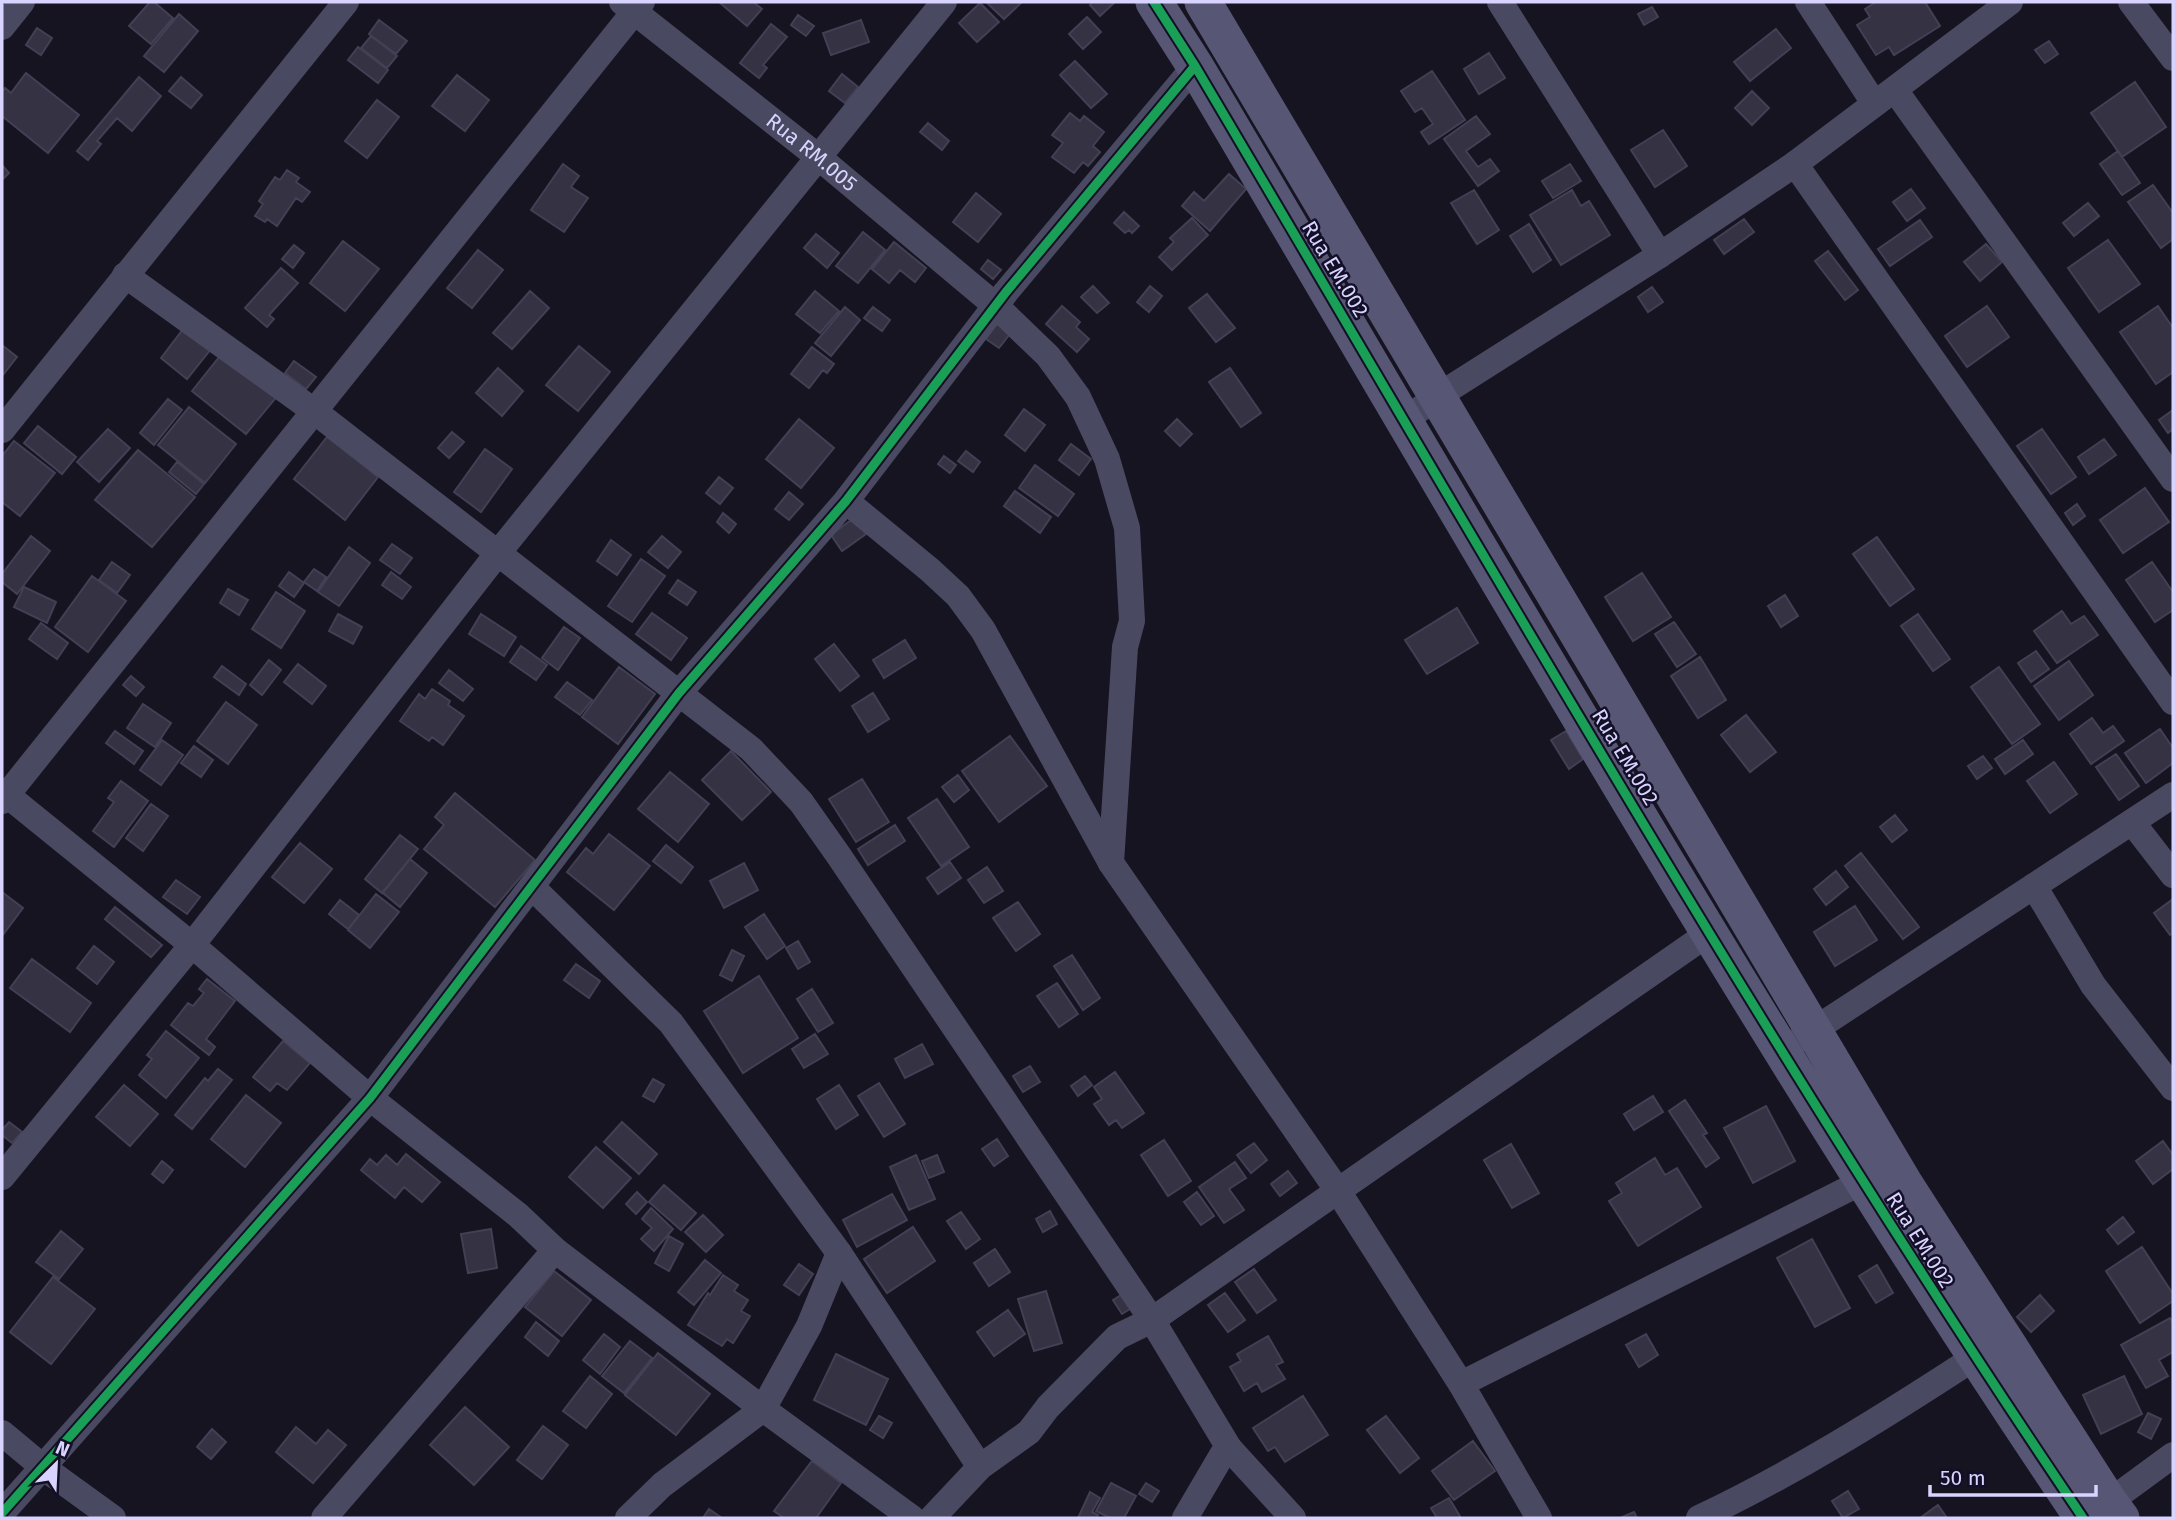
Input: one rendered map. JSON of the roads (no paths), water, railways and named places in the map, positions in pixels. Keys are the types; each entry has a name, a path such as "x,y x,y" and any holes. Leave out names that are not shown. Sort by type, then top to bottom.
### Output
{"street":[{"path":"2,27 22,2"},
{"path":"2,430 346,2"},
{"path":"2,1177 192,945 498,553 944,2"},
{"name":"Rua EM.002","path":"1154,2 1195,66 1709,933 1862,1182 1974,1358 2104,1513"},
{"name":"Rua EM.002","path":"1203,2 1904,1183 2104,1513"},
{"path":"1500,2 1660,255"},
{"path":"1808,2 1885,97 2173,479"},
{"path":"1405,420 1437,396 1660,255 1796,164 2010,2"},
{"path":"2131,2 2173,58"},
{"path":"632,5 314,411 3,796 192,945 369,1098 518,1215 555,1250 763,1409 912,1518"},
{"name":"Rua RM.005","path":"632,5 996,306 1048,356 1078,397 1107,460 1127,528 1132,621 1125,646 1111,863"},
{"path":"2,1513 369,1098 679,693 846,501 996,306 1195,66"},
{"path":"1796,164 2173,702"},
{"path":"125,275 314,411 751,749 801,802 1152,1320 1229,1448 1293,1518"},
{"path":"846,501 930,569 958,596 983,630 1111,863 1338,1191 1461,1384 1539,1518"},
{"path":"1782,1051 2173,794"},
{"path":"2132,822 2173,875"},
{"path":"2034,886 2093,985 2173,1088"},
{"path":"532,887 671,1023 839,1253 980,1467"},
{"path":"932,1518 980,1467 1029,1432 1083,1369 1117,1337 1152,1320 1709,933"},
{"path":"1461,1384 1862,1182"},
{"path":"324,1518 555,1250"},
{"path":"628,1518 662,1485 763,1409 809,1326 839,1253"},
{"path":"1699,1518 1729,1512 1974,1358"},
{"path":"2,1433 44,1468 113,1518"},
{"path":"1185,1518 1222,1455 1229,1448"},
{"path":"2104,1513 2173,1455"}]}
